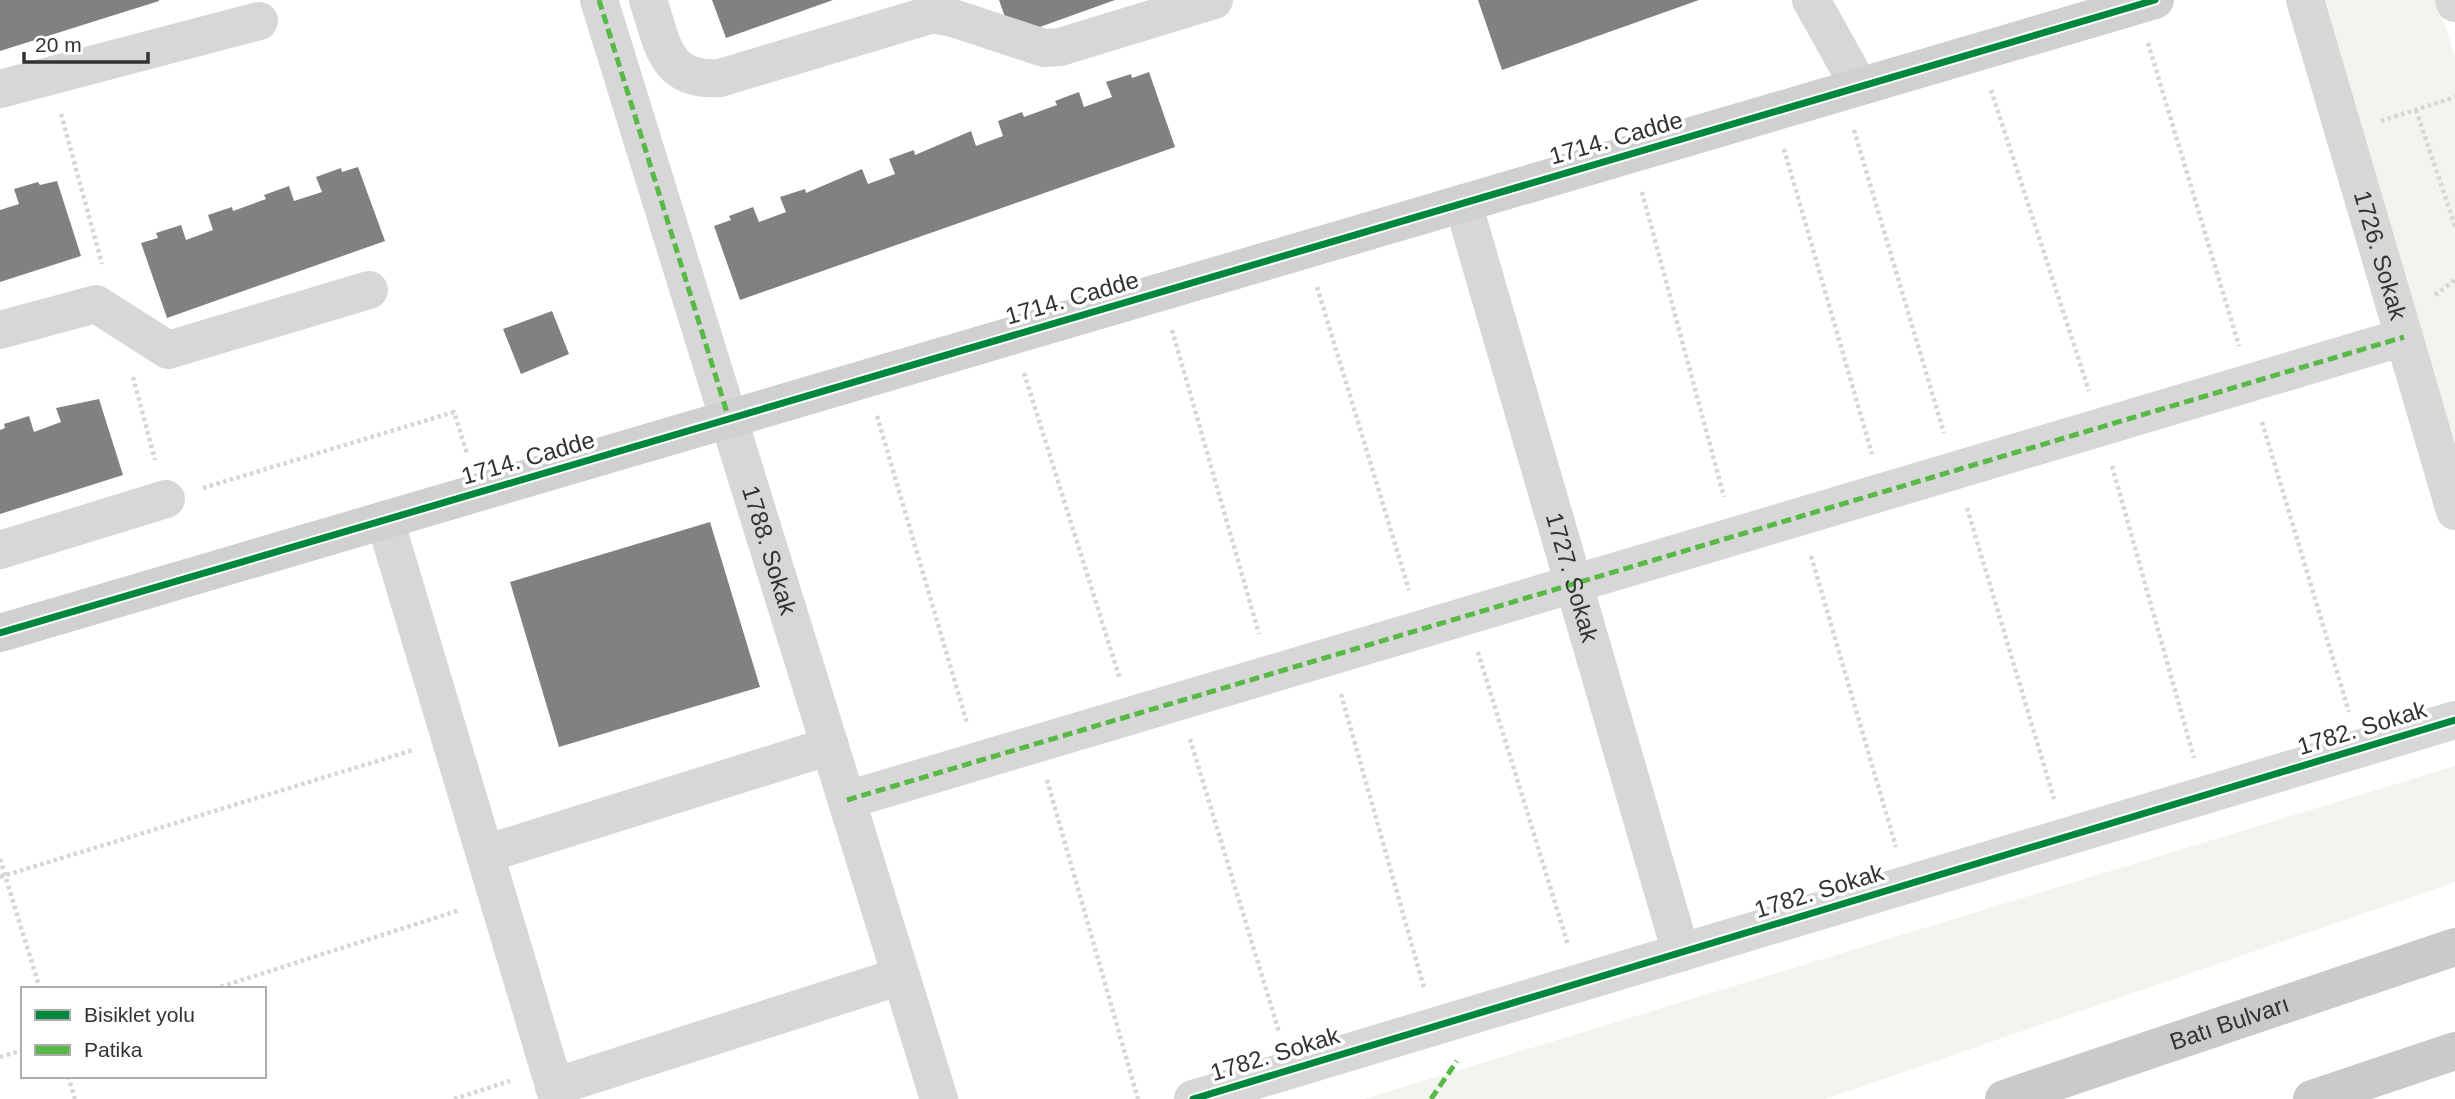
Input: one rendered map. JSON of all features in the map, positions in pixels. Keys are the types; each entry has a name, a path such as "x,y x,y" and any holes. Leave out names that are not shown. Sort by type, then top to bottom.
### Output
{"main road":[{"name":"Batı Bulvarı","path":"2004,1099 2455,947"},
{"path":"2312,1099 2455,1051"}],"street":[{"name":"1788. Sokak","path":"599,0 939,1099"},
{"path":"648,0 671,64 684,74 701,79 720,78 933,14 1044,48 1060,47 1214,0"},
{"path":"1811,0 1859,86"},
{"name":"1714. Cadde","path":"0,634 2155,0"},
{"name":"1726. Sokak","path":"2305,0 2455,511"},
{"path":"0,89 259,20"},
{"name":"1727. Sokak","path":"1464,203 1681,953"},
{"path":"0,330 96,304 168,350 369,290"},
{"path":"847,800 2404,337"},
{"path":"0,551 166,499"},
{"path":"386,520 554,1085 901,976"},
{"name":"1782. Sokak","path":"1193,1099 2455,720"},
{"path":"485,855 830,746"}],"path":[{"path":"2344,133 2455,97"},
{"path":"2416,110 2455,226"},
{"path":"1773,112 1883,492"},
{"path":"1632,154 1734,535"},
{"path":"1306,249 1421,629"},
{"path":"2445,285 2455,280"},
{"path":"1162,292 1270,674"},
{"path":"1012,336 1131,715"},
{"path":"866,379 978,761"},
{"path":"166,499 454,412 480,492"},
{"path":"1799,516 1907,885"},
{"path":"1466,616 1580,982"},
{"path":"1330,656 1435,1026"},
{"path":"1179,701 1291,1070"},
{"path":"3,877 450,738"},
{"path":"1037,743 1138,1099"},
{"path":"0,859 3,877 39,987"},
{"path":"220,987 498,898"},
{"path":"0,1057 21,1051"},
{"path":"69,1078 75,1099"},
{"path":"454,1099 554,1085"}],"shaded area":[{"path":"2437,0 2455,57 2455,441 2316,2"},
{"path":"2455,766 2455,882 1825,1099 1364,1099"}],"building":[{"path":"0,0 159,0 159,1 0,51"},
{"path":"712,0 833,0 726,38"},
{"path":"999,0 1115,0 1012,37"},
{"path":"1478,0 1699,0 1502,70"},
{"path":"1149,72 1175,147 740,300 714,226 731,220 729,216 753,207 759,222 786,212 780,197 805,189 806,193 862,169 868,184 895,174 889,159 914,150 915,155 971,131 976,146 1003,136 998,121 1022,112 1024,117 1057,105 1055,101 1079,92 1084,107 1112,97 1106,82 1131,74 1132,78"},
{"path":"358,167 385,241 167,318 141,243 158,238 156,233 181,225 186,240 213,230 208,215 232,207 233,211 266,199 264,195 289,186 294,201 322,192 316,177 341,168 342,172"},
{"path":"57,181 81,256 0,282 0,210 19,204 14,189 38,182 40,185"},
{"path":"552,311 569,354 521,374 503,329"},
{"path":"99,399 123,475 0,514 0,430 5,428 4,424 29,416 34,432 61,422 56,408"},
{"path":"710,522 760,687 559,747 510,582"}],"marked path":[{"path":"599,0 729,419"},
{"path":"847,800 2404,337"},
{"path":"1431,1099 1457,1061"}],"cycle path":[{"path":"0,633 2155,0"},
{"path":"1193,1099 2455,720"}]}
